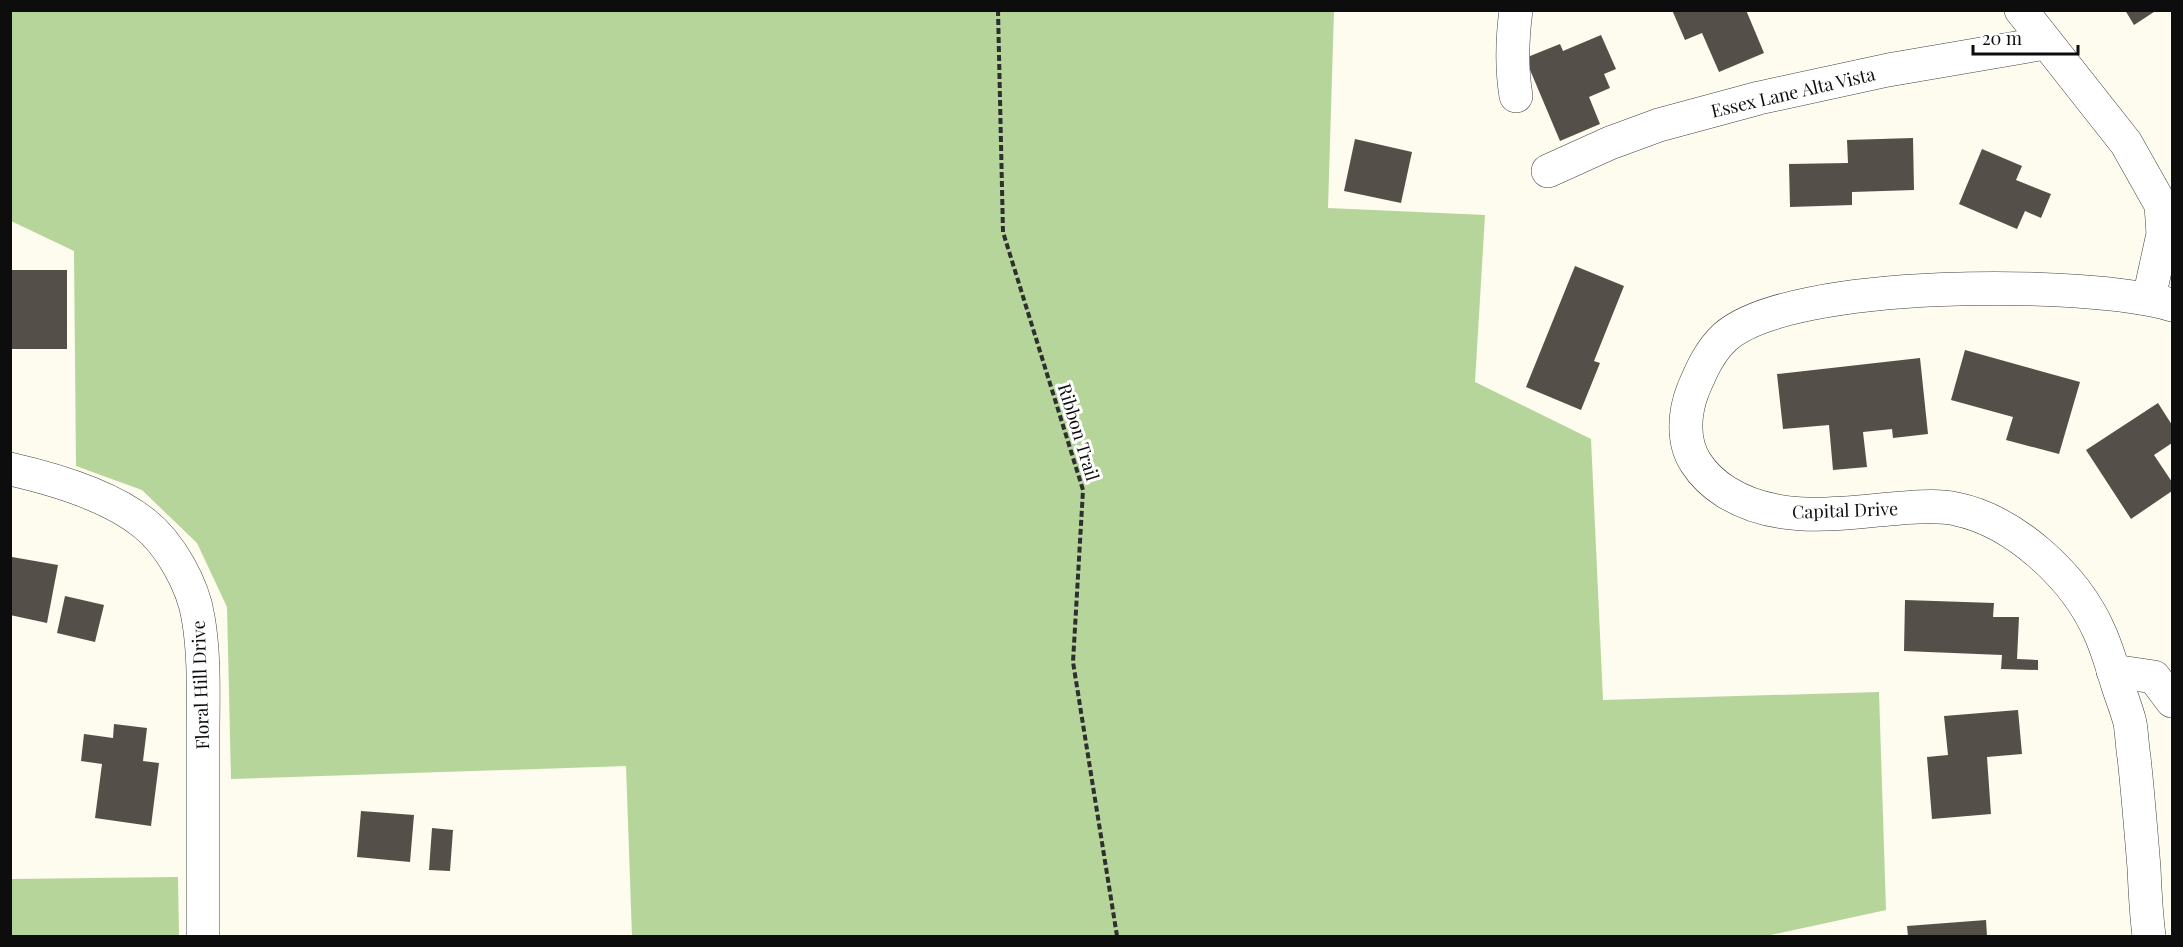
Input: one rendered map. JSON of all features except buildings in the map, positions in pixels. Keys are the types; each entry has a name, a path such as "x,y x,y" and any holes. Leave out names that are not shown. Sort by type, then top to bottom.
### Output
{"street":[{"path":"1516,10 1511,69 1516,96"},
{"path":"2021,10 2126,142 2161,205 2163,234 2161,302"},
{"name":"Essex Lane Alta Vista","path":"1548,171 1610,143 1659,125 1748,101 1888,70 2045,43"},
{"name":"Capital Drive","path":"2149,936 2145,913 2138,793 2130,722 2099,630 2080,598 2055,568 2024,541 1990,520 1955,508 1913,507 1799,515 1768,511 1741,501 1717,486 1696,463 1686,438 1688,403 1704,363 1726,337 1757,318 1860,295 1982,289 2083,291 2161,302"},
{"name":"Floral Hill Drive","path":"10,469 77,488 117,506 145,524 162,542 188,580 198,616 202,668 203,936"},
{"path":"2113,671 2154,677 2172,700"}],"path":[{"name":"Ribbon Trail","path":"998,10 1004,232 1083,490 1073,662 1118,936"}],"green space":[{"path":"11,10 1334,11 1328,208 1485,215 1475,382 1591,439 1603,700 1879,692 1886,910 1766,936 632,936 626,766 231,779 227,607 197,543 142,490 76,466 74,251 11,221"},
{"path":"178,877 179,936 11,936 11,879"}]}
